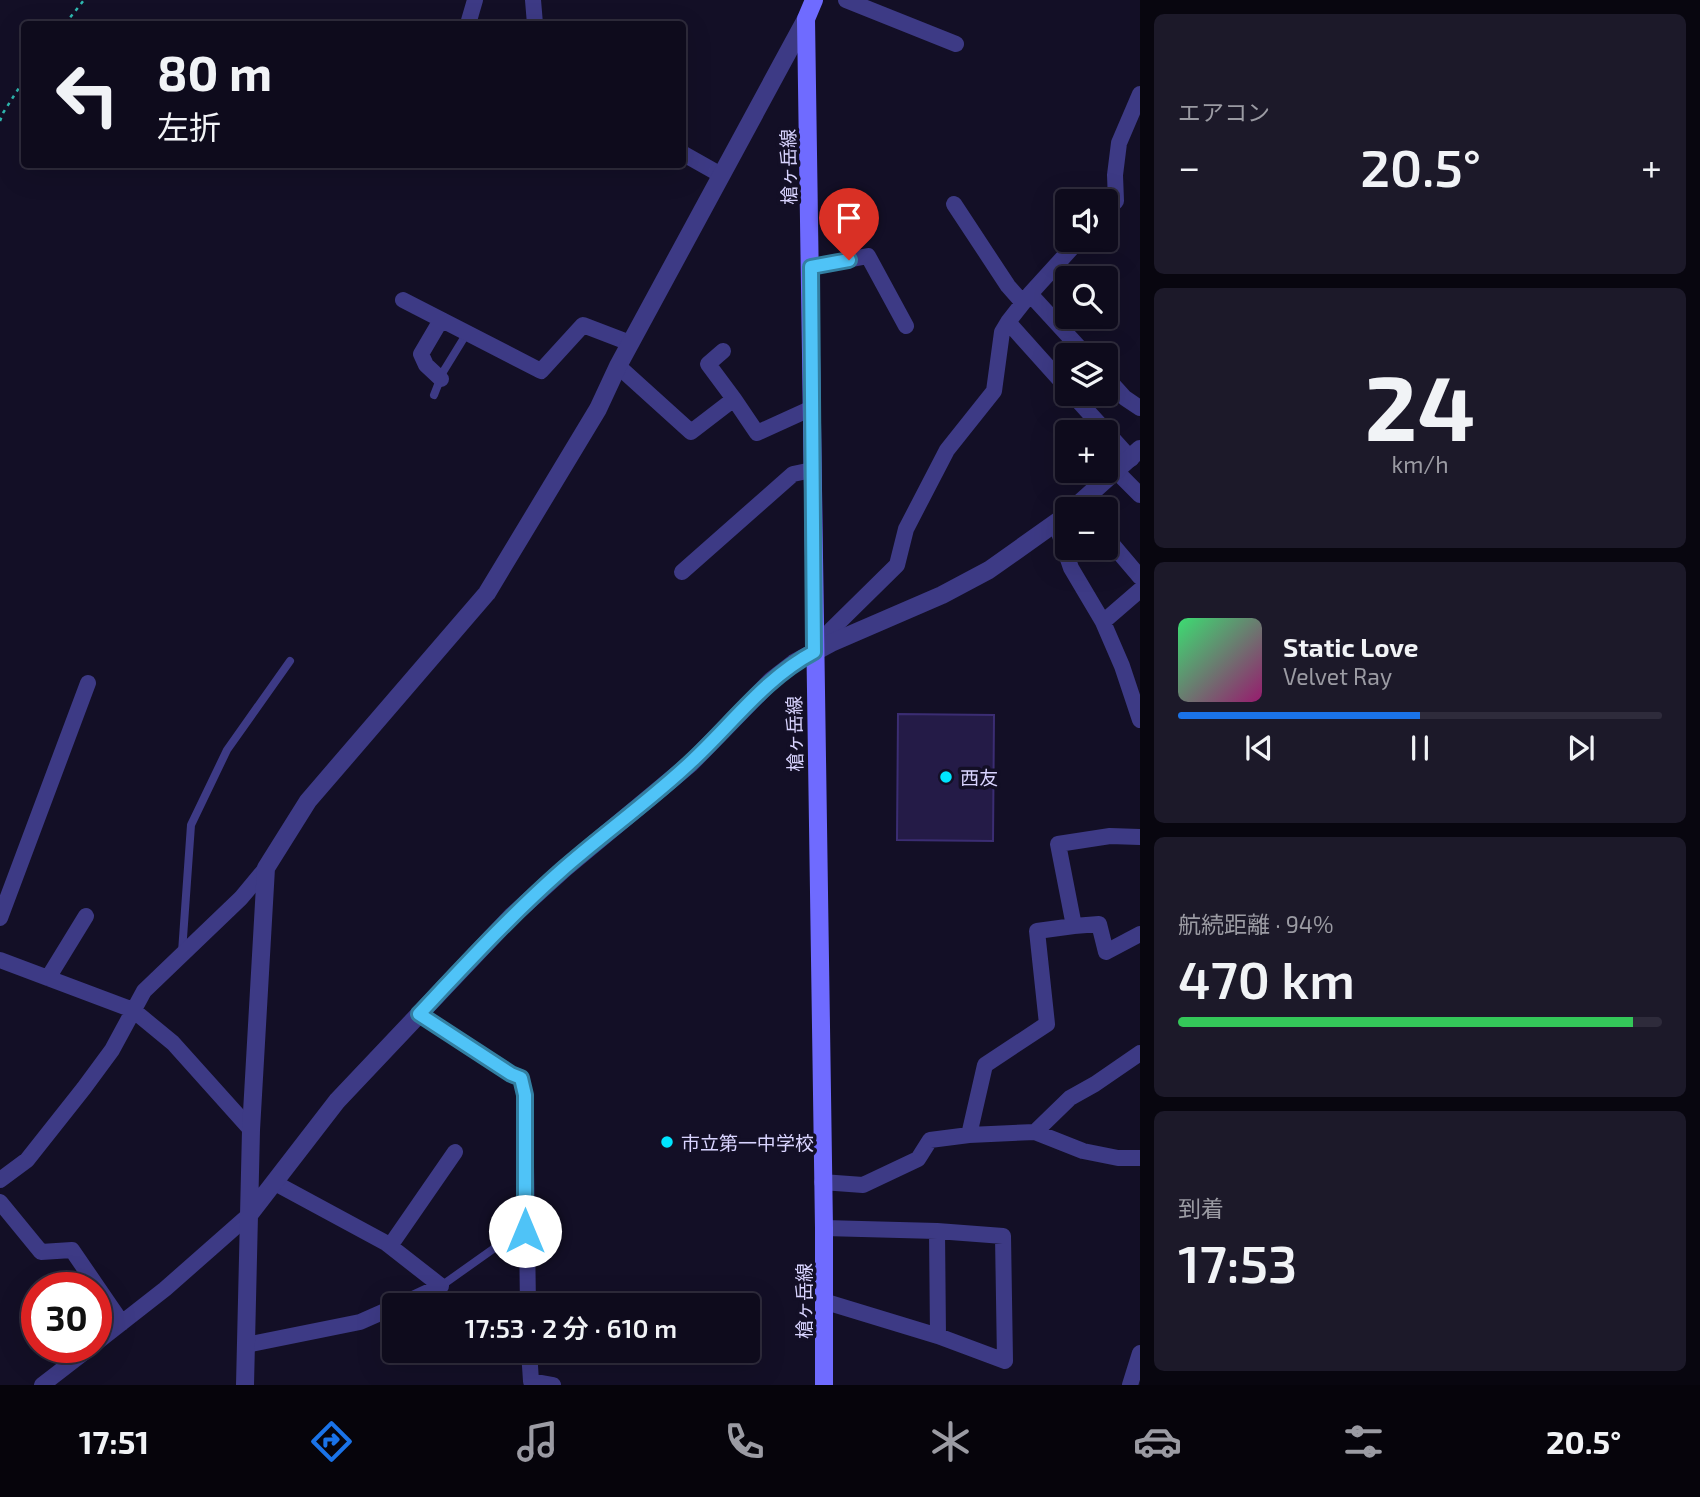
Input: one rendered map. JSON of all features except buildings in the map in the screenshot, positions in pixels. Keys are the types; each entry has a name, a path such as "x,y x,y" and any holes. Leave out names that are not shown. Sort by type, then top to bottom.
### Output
{"main road":[{"name":"槍ヶ岳線","path":"814,0 806,19 824,1385"}],"street":[{"path":"469,21 475,0"},
{"path":"533,0 535,21"},
{"path":"846,0 956,44"},
{"path":"0,1180 27,1160 84,1088 112,1050 144,991 241,898 266,868 308,800 487,593 598,409 630,343 806,19"},
{"path":"1115,189 1119,143 1140,94"},
{"path":"686,155 721,175"},
{"path":"954,204 1008,286 1027,299 1073,343"},
{"path":"814,652 831,630 897,565 906,529 947,450 993,391 1002,331 1068,252"},
{"path":"811,267 868,256 906,326"},
{"path":"403,300 541,371 583,325 630,343"},
{"path":"441,320 421,354 426,365 441,379"},
{"path":"1008,322 1055,374"},
{"path":"723,351 708,364 757,433 812,408"},
{"path":"618,366 691,432 734,399"},
{"path":"1118,390 1140,408"},
{"path":"1085,406 1135,454 1118,470"},
{"path":"682,572 793,474 812,470"},
{"path":"1118,474 1140,495"},
{"path":"1088,497 1104,483"},
{"path":"112,1331 165,1289 249,1215 337,1101 512,916 691,762 772,680 814,652 942,595 989,570 1055,523"},
{"path":"1118,551 1140,577"},
{"path":"1071,560 1071,568 1103,622 1139,710"},
{"path":"1103,622 1140,590"},
{"path":"0,918 88,684"},
{"path":"1074,926 1058,844 1111,836 1140,837"},
{"path":"245,1385 251,1130 266,868"},
{"path":"48,978 86,916"},
{"path":"970,1135 985,1065 1047,1024 1037,931 1099,924 1106,952 1140,934"},
{"path":"0,960 133,1010 173,1043 251,1130"},
{"path":"419,1014 521,1078 525,1095 528,1293"},
{"path":"1035,1132 1070,1098 1096,1084 1140,1053"},
{"path":"822,1182 863,1185 918,1160 930,1140 970,1135 1035,1132 1083,1152 1118,1158 1140,1158"},
{"path":"390,1246 455,1152"},
{"path":"275,1183 390,1246 441,1286 425,1293"},
{"path":"0,1202 41,1252 72,1250 122,1323"},
{"path":"823,1301 938,1336 1005,1361 1003,1236 824,1228"},
{"path":"937,1231 938,1336"},
{"path":"246,1345 360,1322 382,1312"},
{"path":"1130,1385 1140,1353"},
{"path":"42,1385 71,1363"},
{"path":"530,1363 531,1381 554,1385"}],"lane":[{"path":"434,395 467,333"},
{"path":"181,955 191,825 227,750 290,661"},
{"path":"441,1286 503,1242 526,1242"}],"path":[{"path":"68,21 85,0"},
{"path":"0,121 2,113 21,84"}],"place":[{"name":"西友","path":"946,777"},
{"name":"市立第一中学校","path":"667,1142"}],"route":[{"path":"525,1231 525,1095 521,1078 419,1014 512,916 691,762 772,680 814,652 811,267 849,260"}]}
